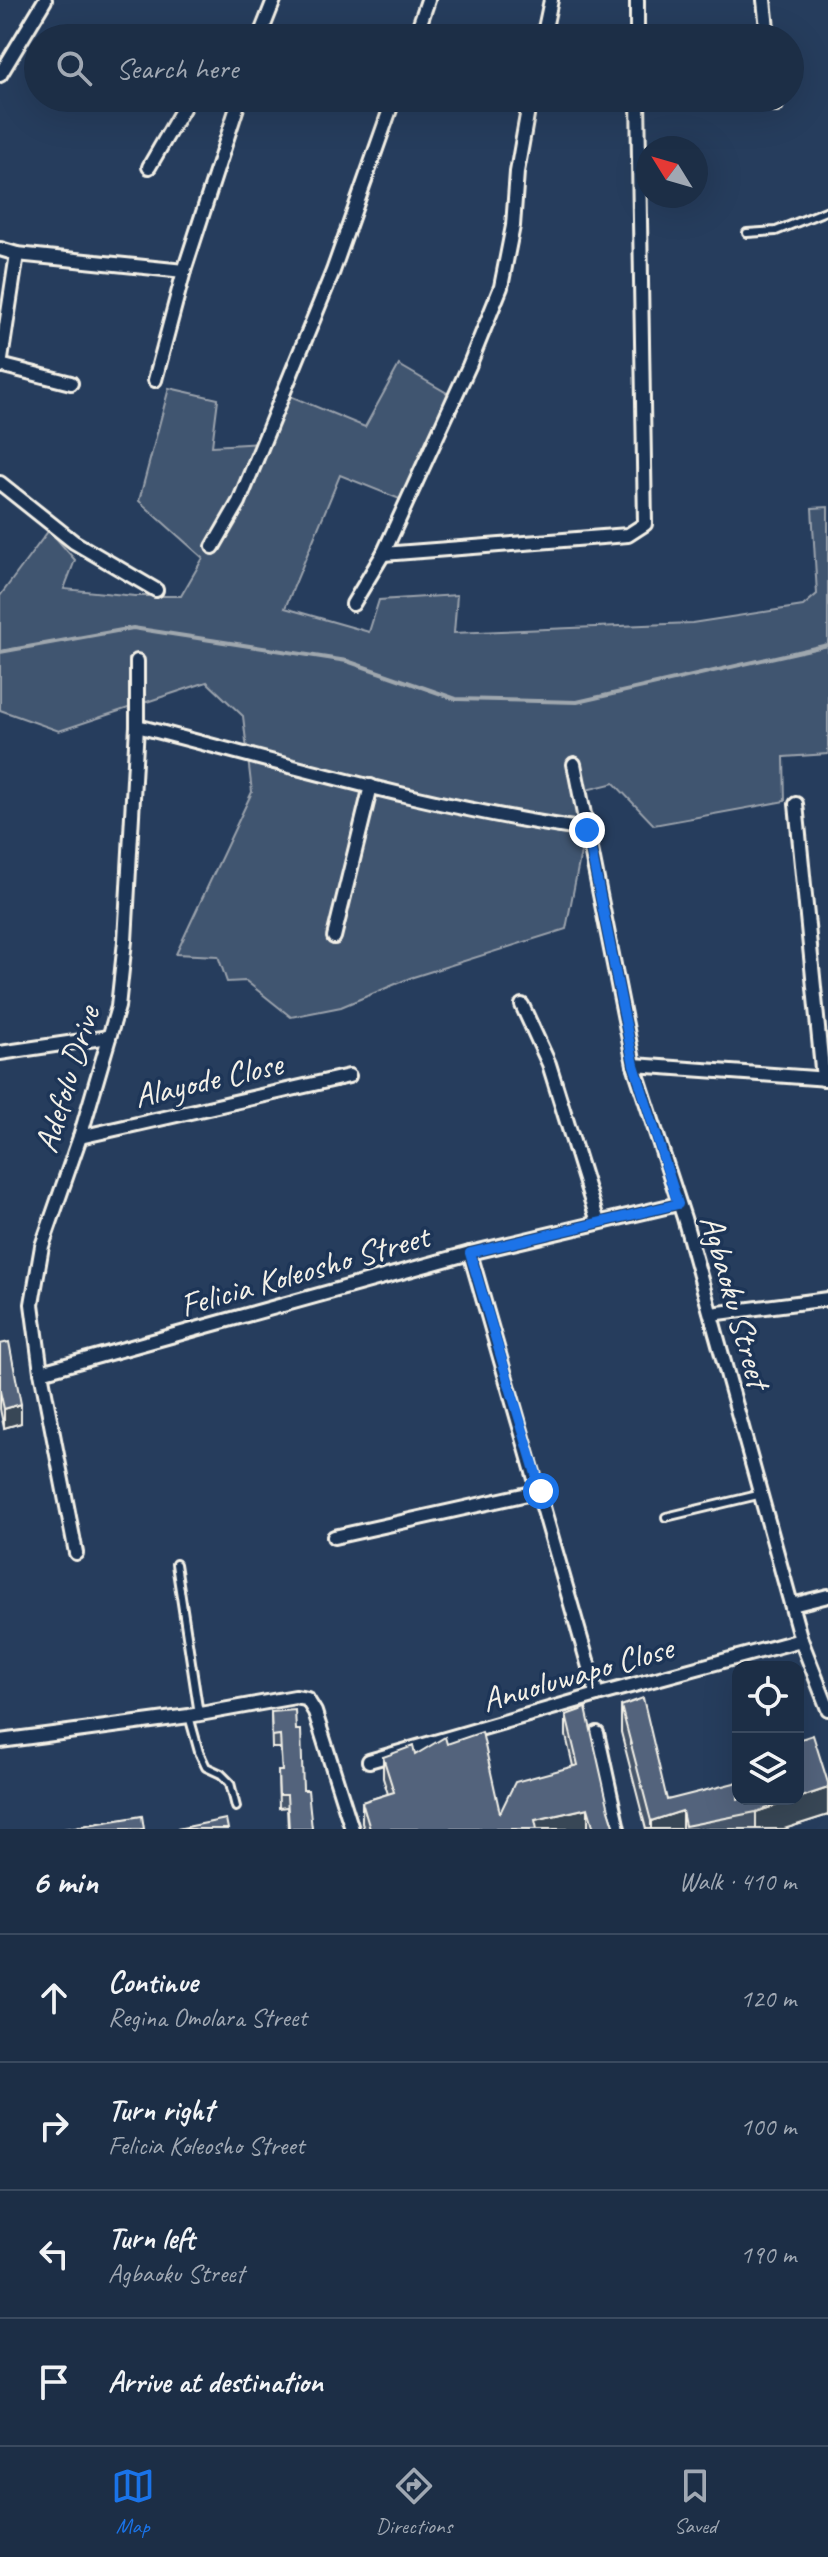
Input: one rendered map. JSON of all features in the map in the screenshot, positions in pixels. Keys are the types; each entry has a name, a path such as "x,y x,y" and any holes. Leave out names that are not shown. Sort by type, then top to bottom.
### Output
{"street":[{"path":"31,24 45,0"},
{"path":"265,24 274,0"},
{"path":"420,24 428,0"},
{"path":"546,24 551,0"},
{"path":"637,0 637,24"},
{"path":"764,0 767,24"},
{"path":"0,75 24,35"},
{"path":"149,167 181,112"},
{"path":"155,380 184,271 235,112"},
{"path":"213,547 239,502 333,271 389,112"},
{"path":"353,604 383,554 469,366 501,287 513,226 517,172 528,112"},
{"path":"383,554 628,535 645,524 638,112"},
{"path":"0,249 17,254 184,271"},
{"path":"17,254 0,365 71,383"},
{"path":"0,483 74,542 156,590"},
{"name":"Adefolu Drive","path":"76,1553 41,1372 32,1304 42,1246 80,1137 118,1007 125,941 137,726 137,661"},
{"path":"137,726 371,786 587,830"},
{"name":"Agbaoku Street","path":"574,764 634,1065 684,1218 801,1640 828,1709"},
{"path":"334,937 371,786"},
{"path":"634,1065 826,1079 796,804"},
{"path":"522,1005 549,1064 598,1222"},
{"path":"0,1053 109,1037"},
{"name":"Alayode Close","path":"80,1137 349,1076"},
{"name":"Felicia Koleosho Street","path":"41,1372 470,1253 678,1204"},
{"path":"470,1253 541,1491 597,1695"},
{"path":"711,1314 828,1299"},
{"path":"334,1537 541,1491"},
{"path":"792,1605 828,1596"},
{"name":"Anuoluwapo Close","path":"369,1761 801,1640"},
{"path":"0,1741 194,1715 295,1697 307,1699 315,1712 352,1829"},
{"path":"597,1733 618,1829"}],"lane":[{"path":"747,233 776,231 828,210"},
{"path":"666,1517 762,1494"},
{"path":"176,1564 202,1760 206,1767 221,1774 230,1783 236,1807"}],"shaded area":[{"path":"399,365 452,396 407,502 340,475 285,608 369,632 379,600 457,595 454,633 692,623 803,606 817,594 812,508 828,507 828,754 784,757 785,801 654,825 614,783 574,793 582,847 566,929 410,978 341,1007 291,1017 246,981 227,982 218,956 176,954 252,792 243,716 207,682 59,731 0,710 0,596 49,530 75,560 64,589 135,596 181,596 203,558 139,501 169,388 218,399 212,446 262,443 283,393 365,427"}],"building":[{"path":"9,1342 21,1404 4,1409 0,1391 0,1344"},
{"path":"643,1698 667,1800 732,1784 732,1805 777,1805 685,1826 682,1811 651,1821 621,1706"},
{"path":"586,1708 615,1829 594,1829 588,1808 535,1820 537,1829 370,1829 362,1802 394,1792 383,1757 413,1746 415,1755 445,1737 447,1744 482,1732 500,1813 515,1782 578,1765 566,1715"},
{"path":"295,1710 296,1730 301,1730 303,1790 308,1790 312,1829 289,1829 287,1795 279,1795 278,1771 282,1771 280,1735 272,1736 271,1712"},
{"path":"813,1735 828,1788 804,1796 804,1738"},
{"path":"142,1816 144,1829 63,1829"},
{"path":"226,1819 228,1829 177,1829"}],"waterway":[{"path":"0,652 133,628 347,661 456,699 577,702 828,645"}],"route":[{"path":"541,1491 470,1253 678,1204 634,1065 587,830"}]}
